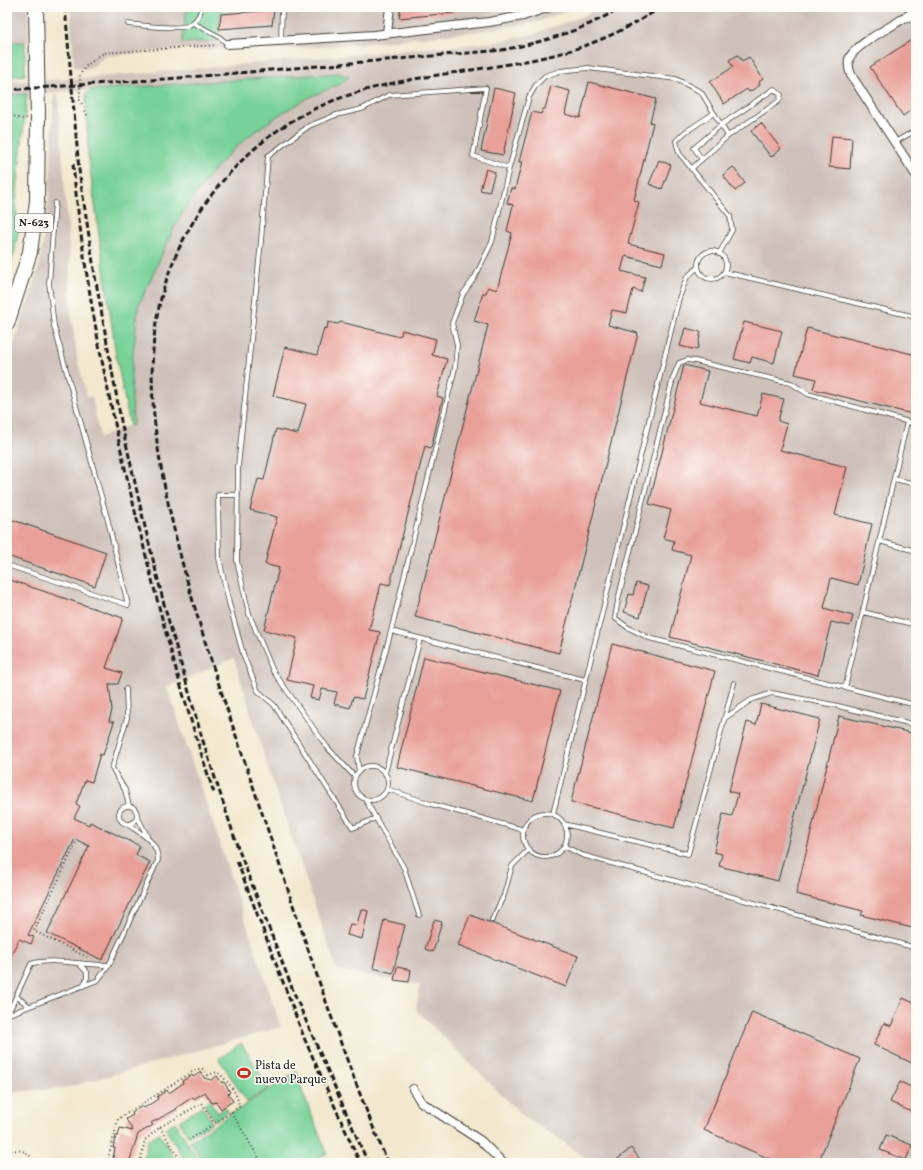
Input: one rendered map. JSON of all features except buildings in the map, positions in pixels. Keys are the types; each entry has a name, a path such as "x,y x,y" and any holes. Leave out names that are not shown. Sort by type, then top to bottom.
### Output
{"highway":[{"name":"N-623","path":"7,324 30,252 37,194 38,118 36,7"},
{"name":"N-623","path":"38,118 43,74 43,7"}],"street":[{"path":"387,33 390,7"},
{"path":"228,44 387,33 523,16 549,7"},
{"path":"915,173 851,75 849,62 856,50 916,10"},
{"path":"904,18 916,15"},
{"path":"413,1088 421,1102 481,1141 503,1163"}],"lane":[{"path":"128,24 179,27 188,26 193,23 201,13 202,7"},
{"path":"281,41 282,7"},
{"path":"193,23 218,36 228,44"},
{"path":"359,772 357,756 391,631 455,368 457,345 452,323 463,294 475,277 492,242 509,168 529,97 536,84 544,76 560,70 588,68 676,79 701,92 728,136"},
{"path":"419,915 404,868 365,799 356,790 355,778 327,746 273,671 249,614 238,561 238,467 268,156 308,126 336,115 362,109 389,95 486,88 473,156 509,168"},
{"path":"691,169 728,136 778,101 781,95 774,89 721,125 694,148 702,159"},
{"path":"714,113 684,133 676,141 679,153 725,209 732,223 732,230 719,254"},
{"path":"895,142 916,130"},
{"path":"7,565 128,605 108,521 54,326 49,283 55,204"},
{"path":"553,814 679,298 687,276 698,267 703,255 711,252 719,254 725,261 724,272 719,277 710,279 702,275 698,267"},
{"path":"724,272 916,317"},
{"path":"916,424 808,394 791,383 695,361 687,360 679,363 673,378 618,600 615,618 627,627 649,638 916,705"},
{"path":"845,688 907,422"},
{"path":"894,479 916,484"},
{"path":"238,495 218,495 219,558 244,657 258,690 274,705 353,828 376,818"},
{"path":"879,542 916,551"},
{"path":"863,612 916,625"},
{"path":"391,631 585,680"},
{"path":"365,799 378,799 384,795 387,789 388,782 385,773 420,639"},
{"path":"564,824 567,839 564,846 552,856 540,857 528,850 524,841 524,830 532,818 541,813 553,814 564,824 688,854 734,683"},
{"path":"7,1015 98,980 109,965 157,866 157,849 148,838 135,810 129,806 125,790 112,768 127,718 126,689"},
{"path":"725,718 752,700 772,693 834,705 916,725"},
{"path":"355,778 359,772 370,766 377,767 385,773"},
{"path":"387,789 431,804 524,830"},
{"path":"129,806 122,808 119,814 121,821 148,838"},
{"path":"127,824 133,822 137,816"},
{"path":"564,846 582,855 916,948"},
{"path":"492,920 504,895 512,866 528,850"},
{"path":"7,1015 31,964 36,962 98,966 109,965"},
{"path":"79,964 86,972 87,978 82,986"},
{"path":"16,996 29,1006"}],"path":[{"path":"87,115 80,100 80,75 85,67 103,53 228,44"},
{"path":"7,113 20,119 38,118"},
{"path":"76,843 34,931 99,962 98,966"},
{"path":"107,1163 118,1119 197,1069 202,1069 208,1075 217,1072 225,1078 239,1100 239,1107 189,1140"},
{"path":"140,1163 145,1140 160,1127 202,1103 214,1123"},
{"path":"231,1112 262,1163"},
{"path":"160,1127 182,1163"},
{"path":"7,1150 21,1149 30,1155 34,1163"}],"shaded area":[{"path":"7,7 28,7 28,42 7,42"},
{"path":"70,7 576,7 537,22 486,30 380,42 285,49 188,49 106,56 89,69 74,67"},
{"path":"601,7 916,7 916,1163 592,1163 564,1142 523,1116 416,1010 420,985 337,970 269,771 234,658 167,687 281,1027 69,1087 7,1093 7,364 39,267 49,198 54,95 58,94 69,246 71,312 78,363 87,397 92,397 100,438 129,425 130,426 132,358 138,307 174,228 184,211 211,173 250,135 269,121 308,98 340,84 339,73 8,95 7,82 88,78 497,42 533,34 581,17"}],"green space":[{"path":"187,7 222,7 217,41 182,43"},
{"path":"7,42 25,42 25,75 7,77"},
{"path":"339,73 349,77 340,84 308,98 282,113 250,135 232,151 211,173 184,211 174,228 138,307 131,374 133,425 130,426 116,356 88,155 86,94 90,90"},
{"path":"27,94 16,201 18,232 14,255 7,272 7,95"},
{"name":"Pista de nuevo Parque","path":"241,1043 269,1088 247,1102 219,1059"},
{"path":"297,1071 302,1091 327,1153 311,1163 204,1163 190,1141"},
{"path":"209,1100 218,1113 225,1108 228,1112 215,1121 204,1104"},
{"path":"202,1106 212,1123 189,1137 179,1121"},
{"path":"175,1122 200,1163 186,1163 165,1128"},
{"path":"159,1133 177,1163 143,1163 148,1140"}],"railway":[{"path":"65,7 79,170 95,276 121,421 165,608 202,738 238,848 296,998 368,1163"},
{"path":"7,90 179,78 502,50 549,39 579,29 621,7"},
{"path":"388,1163 320,985 215,674 177,542 161,466 152,390 154,338 159,308 167,279 178,250 192,224 209,198 229,174 250,153 274,133 307,113 342,98 378,87 415,79 528,61 565,52 591,44 615,33 661,7"},
{"path":"73,164 77,205 89,287 121,450 169,643 190,718 214,793"},
{"path":"237,861 305,1040 360,1163"}],"place":[{"name":"Pista de nuevo Parque","path":"244,1073"}]}
